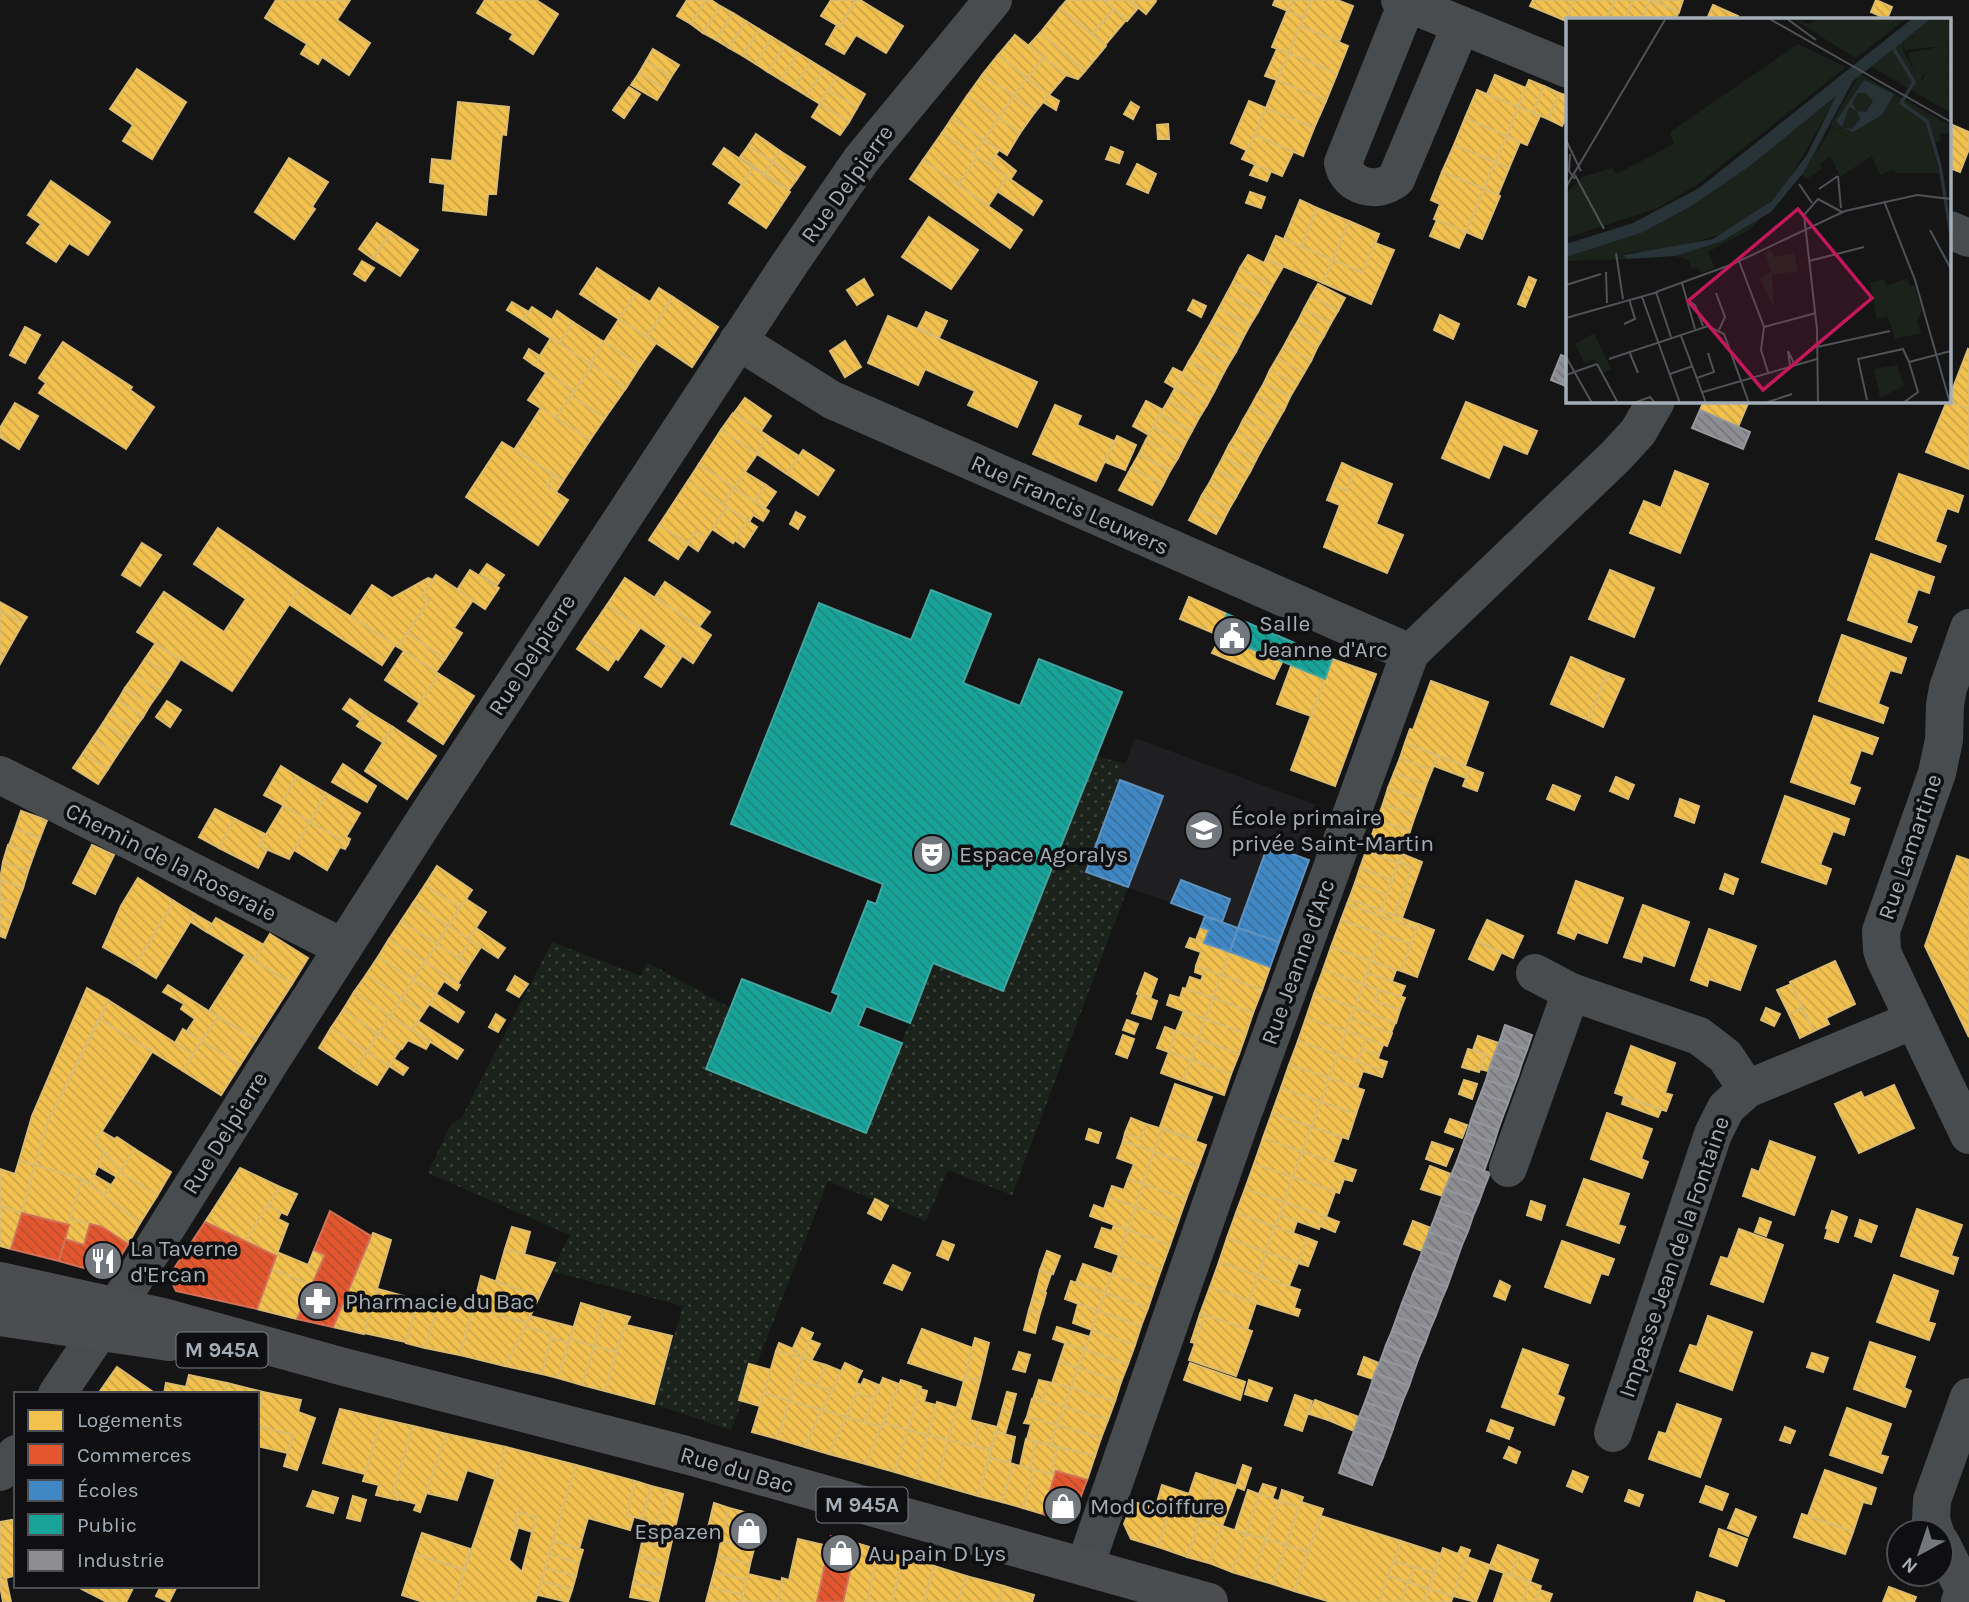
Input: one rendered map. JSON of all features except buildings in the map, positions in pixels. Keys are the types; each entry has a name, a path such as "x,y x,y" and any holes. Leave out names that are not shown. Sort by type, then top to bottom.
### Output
{"main road":[{"name":"M 945A","path":"0,1281 108,1319"},
{"name":"M 945A","path":"0,1317 108,1319"},
{"name":"Rue du Bac","path":"108,1319 223,1333 697,1458 1209,1602"}],"street":[{"name":"Rue Delpierre","path":"58,1392 108,1319 342,947 738,341 861,160 993,0"},
{"path":"1461,24 1396,179 1381,187 1362,185 1349,177 1343,163 1404,1 1461,24 1566,68"},
{"path":"1952,231 1969,238"},
{"name":"Rue Francis Leuwers","path":"738,341 832,400 1410,653"},
{"name":"Rue Jeanne d'Arc","path":"1085,1566 1239,1124 1410,653 1616,456 1637,432 1655,402"},
{"name":"Rue Lamartine","path":"1969,628 1948,688 1944,740 1937,773 1881,931 1885,959 1969,1135"},
{"name":"Chemin de la Roseraie","path":"0,775 342,947"},
{"path":"1535,973 1572,992 1699,1036 1725,1056 1747,1089"},
{"path":"1507,1168 1572,992"},
{"name":"Impasse Jean de la Fontaine","path":"1612,1433 1713,1134 1726,1108 1747,1089 1914,1020"},
{"path":"1931,1518 1932,1500 1969,1396"},
{"path":"0,1472 14,1456"},
{"path":"1955,1573 1964,1593"}],"shaded area":[{"name":"École primaire privée Saint-Martin","path":"1135,738 1316,805 1297,855 1309,860 1279,942 1086,872"},
{"path":"1096,756 1126,764 1086,871 1128,887 1012,1195 948,1170 926,1221 828,1181 731,1430 654,1404 683,1306 551,1271 570,1235 428,1173 450,1126 462,1117 552,942 641,976 647,962 730,1008 706,1069 866,1133 933,963 1003,991"}],"place":[{"name":"Salle Jeanne d'Arc","path":"1232,636"},
{"name":"École primaire privée Saint-Martin","path":"1204,830"},
{"name":"Espace Agoralys","path":"932,854"},
{"name":"La Taverne d'Ercan","path":"103,1261"},
{"name":"Pharmacie du Bac","path":"318,1301"},
{"name":"Mod Coiffure","path":"1063,1506"},
{"name":"Espazen","path":"749,1531"},
{"name":"Au pain D Lys","path":"841,1553"}]}
